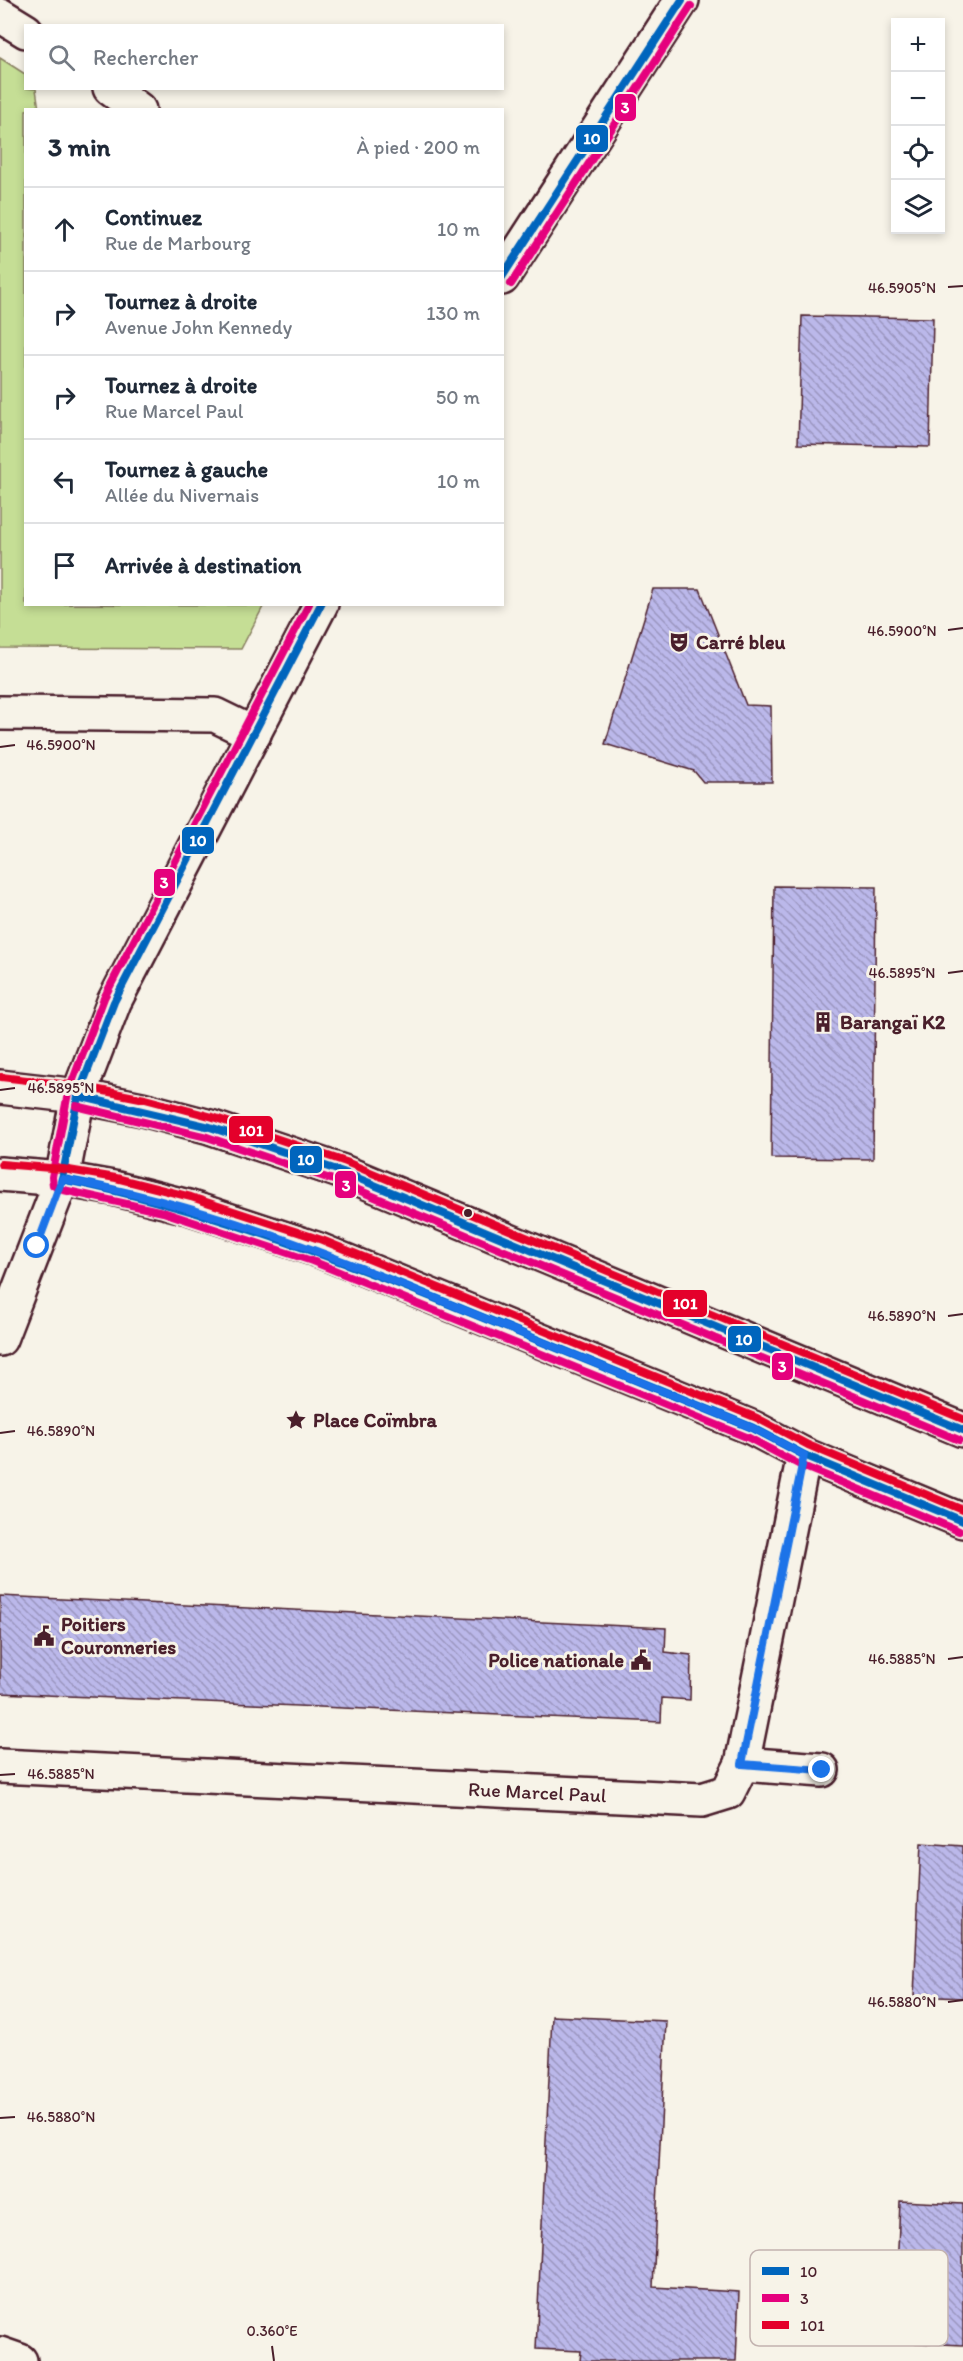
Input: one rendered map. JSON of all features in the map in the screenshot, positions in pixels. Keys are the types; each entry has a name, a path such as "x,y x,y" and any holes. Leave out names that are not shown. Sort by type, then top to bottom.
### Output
{"street":[{"path":"504,275 682,0"},
{"path":"0,15 24,30"},
{"path":"113,90 136,108"},
{"path":"0,1339 62,1179 78,1096 114,1002 320,606"},
{"path":"0,713 215,716 254,734"},
{"path":"0,1088 78,1096 142,1108 210,1127 343,1172 963,1430"},
{"path":"0,1174 62,1179 113,1188 188,1207 319,1250 753,1428 804,1455 963,1521"},
{"name":"Rue Marcel Paul","path":"0,1766 702,1800 728,1792 742,1764 804,1455"},
{"path":"742,1764 822,1770"},
{"path":"0,2354 20,2361"}],"green space":[{"path":"0,58 24,73 24,90 36,90 39,108 24,108 24,606 263,606 241,649 0,648"}],"building":[{"path":"802,316 933,318 930,447 798,444"},
{"name":"Carré bleu","path":"653,589 700,589 746,705 771,706 772,782 703,782 694,771 605,744"},
{"name":"Barangaï K2","path":"774,886 876,887 873,1159 771,1158"},
{"path":"0,1596 666,1628 665,1652 691,1655 690,1700 662,1698 661,1722 0,1693"},
{"path":"921,1843 963,1846 963,1998 914,1996"},
{"path":"552,2016 666,2021 653,2287 739,2292 736,2361 580,2361 581,2351 536,2349"},
{"path":"900,2201 963,2204 963,2345 948,2344 948,2250 898,2250"}],"transit line":[{"name":"10","path":"504,274 682,0"},
{"name":"3","path":"511,284 691,6"},
{"name":"3","path":"308,606 104,998 68,1093 52,1177 53,1185 59,1189 163,1212 312,1261 749,1438 800,1465 959,1531"},
{"name":"10","path":"320,606 114,1002 78,1096 62,1179 119,1192 230,1223 339,1261 753,1428 804,1455 963,1521"},
{"name":"101","path":"1,1077 79,1086 145,1099 213,1117 346,1162 963,1419"},
{"name":"10","path":"78,1096 210,1127 343,1172 963,1430"},
{"name":"3","path":"76,1106 207,1137 339,1182 959,1440"},
{"name":"101","path":"1,1164 63,1169 116,1178 191,1197 322,1240 757,1418 808,1445 963,1510"}],"place":[{"name":"Carré bleu","path":"679,642"},
{"name":"Barangaï K2","path":"823,1022"},
{"name":"Place Coïmbra","path":"296,1420"},
{"name":"Poitiers Couronneries","path":"44,1636"},
{"name":"Police nationale","path":"641,1660"}],"route":[{"path":"37,1246 62,1179 113,1188 188,1207 319,1250 753,1428 804,1455 742,1764 822,1770"}]}
